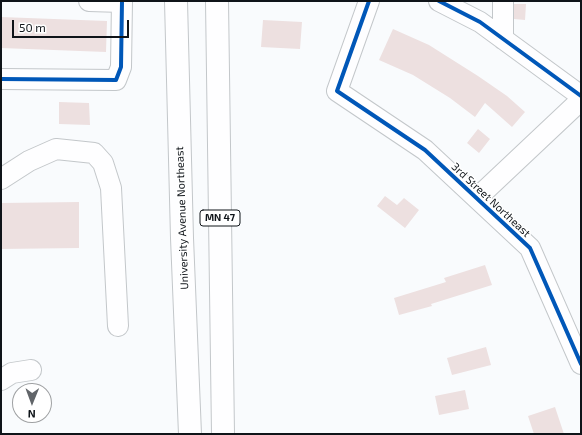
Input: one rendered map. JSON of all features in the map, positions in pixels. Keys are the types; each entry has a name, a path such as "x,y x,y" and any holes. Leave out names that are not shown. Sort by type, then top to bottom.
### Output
{"main road":[{"name":"University Avenue Northeast","path":"176,1 182,238 190,434"},
{"name":"MN 47","path":"217,1 223,434"}],"street":[{"path":"1,79 116,80 121,67 122,1 89,1"},
{"name":"3rd Street Northeast","path":"369,1 337,91 425,150 530,248 581,364"},
{"path":"439,1 480,22 581,96"},
{"path":"503,1 503,39"},
{"path":"477,198 581,100"},
{"path":"1,179 28,161 56,149 94,153 103,163 111,188 118,326"},
{"path":"1,380 12,374 31,370"}],"building":[{"path":"514,4 526,4 525,20 514,19"},
{"path":"1,17 107,21 106,52 1,48"},
{"path":"263,20 302,22 300,49 261,47"},
{"path":"393,29 429,45 507,96 525,112 512,127 485,103 475,117 450,98 413,75 379,60"},
{"path":"59,102 89,103 90,125 59,124"},
{"path":"478,129 490,139 479,153 467,143"},
{"path":"385,196 397,205 404,198 419,210 405,228 377,206"},
{"path":"79,202 79,248 1,249 1,203"},
{"path":"485,265 492,285 431,304 432,306 399,315 394,298 446,282 444,278"},
{"path":"486,347 491,365 452,375 447,358"},
{"path":"465,390 469,409 439,415 435,396"},
{"path":"555,407 564,434 534,434 528,416"}],"cycle path":[{"path":"1,79 116,80 121,67 122,1"},
{"path":"369,1 337,91 425,150 530,248 581,364"},
{"path":"439,1 480,22 581,96"}]}
